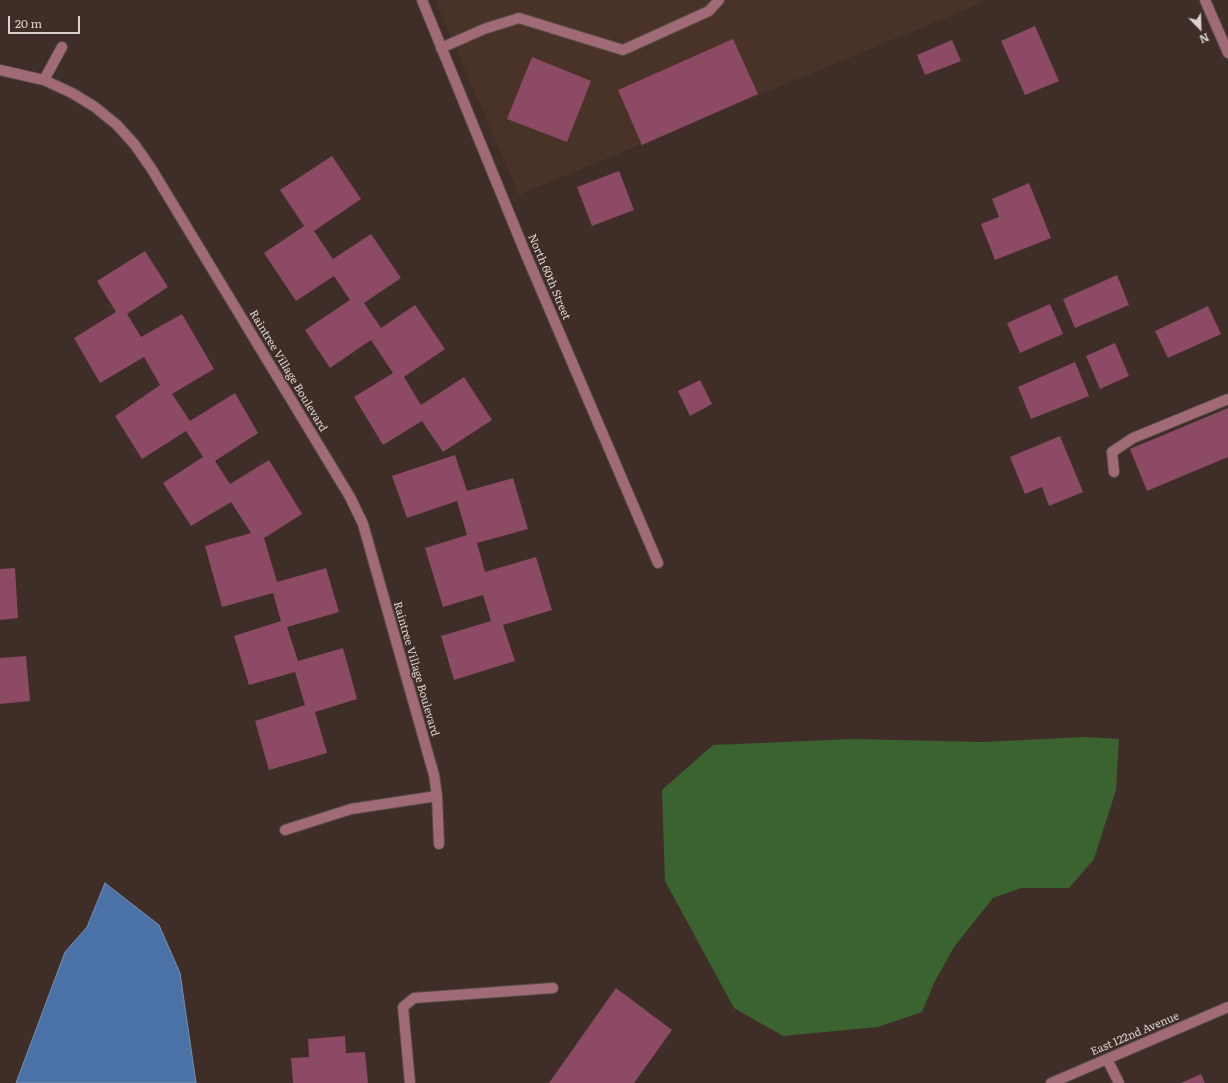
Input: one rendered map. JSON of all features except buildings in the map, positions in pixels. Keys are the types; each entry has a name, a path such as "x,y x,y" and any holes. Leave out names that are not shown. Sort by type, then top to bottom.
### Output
{"street":[{"name":"North 60th Street","path":"422,0 528,257 658,563"},
{"path":"441,48 484,29 518,18 623,50 710,11 719,0"},
{"path":"1205,0 1228,53"},
{"path":"44,80 62,46"},
{"name":"Raintree Village Boulevard","path":"0,70 44,80 72,93 95,107 117,125 134,145 151,168 350,497 364,524 434,775 438,844"},
{"path":"1114,472 1112,452 1133,438 1228,399"},
{"path":"284,830 351,809 436,796"},
{"path":"410,1083 404,1007 414,998 553,988"},
{"name":"East 122nd Avenue","path":"1051,1083 1228,1008"},
{"path":"1108,1058 1119,1083"}],"shaded area":[{"path":"435,0 988,0 519,195"}],"green space":[{"path":"1085,737 1119,739 1116,790 1094,859 1069,888 1021,888 993,898 954,947 934,983 922,1012 878,1027 783,1036 734,1008 665,881 662,790 713,745 853,739 982,742"}],"water":[{"path":"105,883 159,925 180,973 196,1083 16,1083 65,952 87,927"}]}
